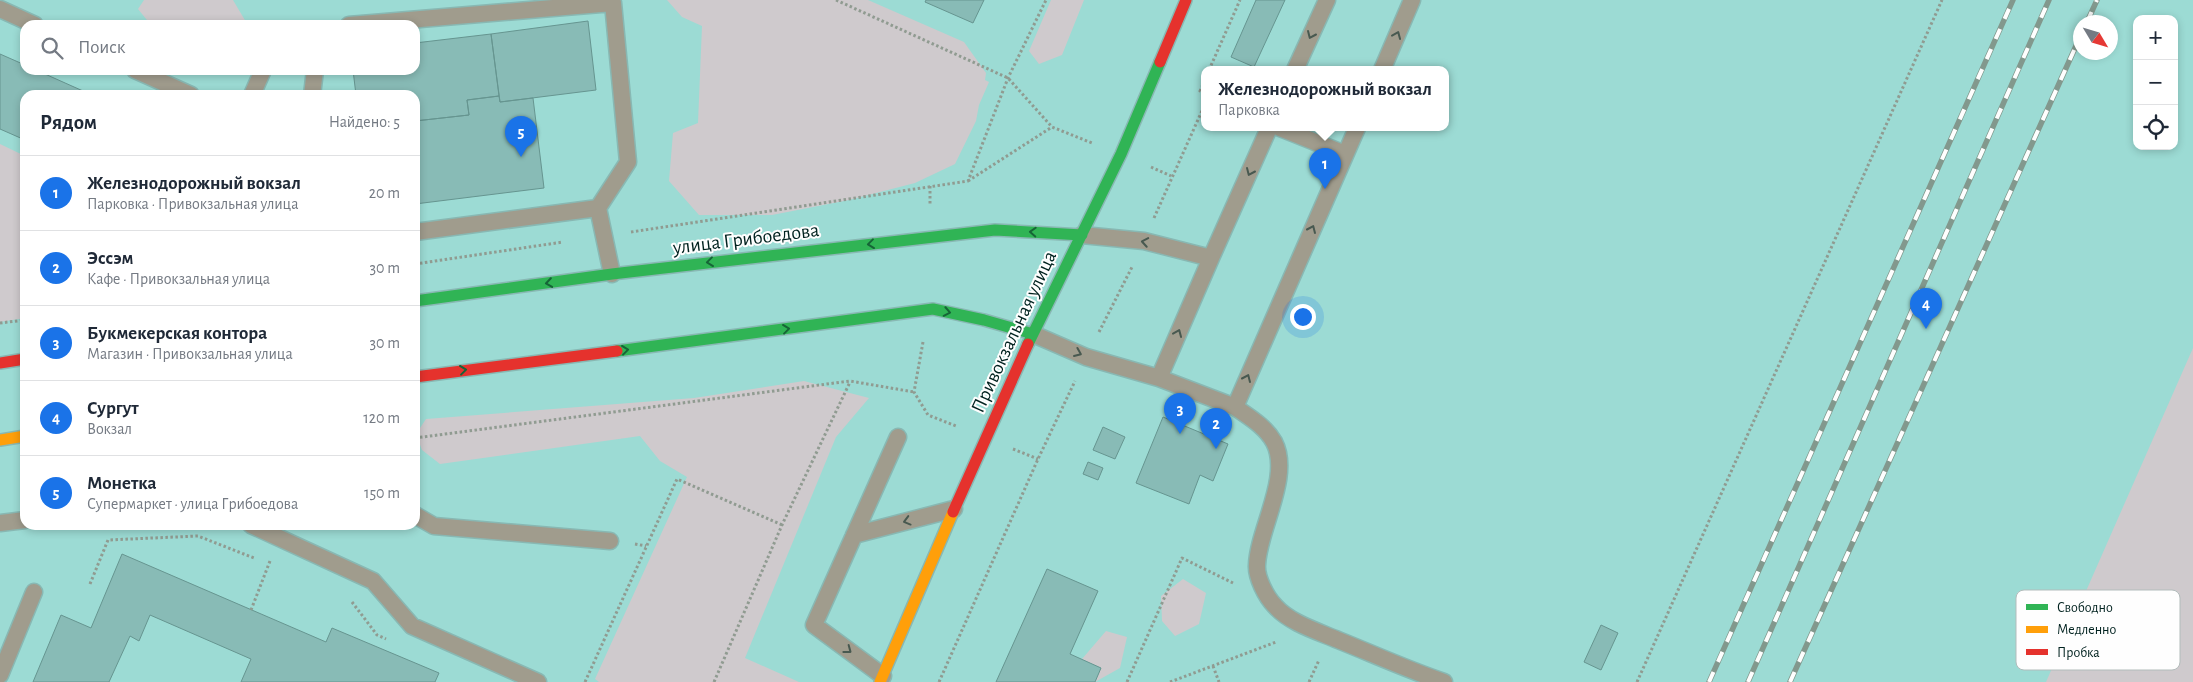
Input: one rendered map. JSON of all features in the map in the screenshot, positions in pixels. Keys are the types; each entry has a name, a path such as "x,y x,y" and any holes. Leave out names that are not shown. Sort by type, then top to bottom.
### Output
{"main road":[{"name":"Привокзальная улица","path":"881,679 954,509 1033,334 1121,154 1186,0"},
{"name":"улица Грибоедова","path":"420,300 612,274 994,230 1082,235"},
{"path":"420,375 933,309 984,320 1033,334"},
{"path":"0,363 20,360"},
{"path":"0,440 20,437"}],"lane":[{"path":"1297,66 1327,0"},
{"path":"1384,66 1412,0"},
{"path":"409,20 613,3 628,162 598,208 612,274"},
{"path":"0,10 23,20"},
{"path":"146,75 180,90"},
{"path":"254,90 261,75"},
{"path":"313,90 314,75"},
{"path":"1159,378 1268,131"},
{"path":"1288,131 1345,154"},
{"path":"1235,407 1356,131"},
{"path":"420,231 598,208"},
{"path":"1082,235 1144,242 1211,258"},
{"path":"1033,334 1086,357 1159,378 1235,407 1260,424 1274,442 1279,459 1270,517 1256,566 1262,585 1275,606 1297,622 1414,677 1444,682"},
{"path":"881,679 814,624 898,437"},
{"path":"854,534 954,509"},
{"path":"420,518 434,526 610,540"},
{"path":"0,523 20,521"},
{"path":"262,530 373,581 412,626 538,682"},
{"path":"0,675 34,592"}],"path":[{"path":"836,0 1008,78 1052,127 1171,176"},
{"path":"968,181 1008,78 1046,0"},
{"path":"1211,66 1240,0"},
{"path":"1637,682 1942,0"},
{"path":"939,682 1038,459 1086,357 1144,242 1171,176 1201,112"},
{"path":"420,263 968,181 1052,127"},
{"path":"0,323 20,321"},
{"path":"420,437 850,381 914,392"},
{"path":"714,682 782,525 850,381"},
{"path":"585,682 676,479 782,525"},
{"path":"90,584 108,540 198,536 278,568"},
{"path":"251,610 280,538"},
{"path":"1127,682 1182,558 1241,586"},
{"path":"349,597 377,635 394,642"},
{"path":"1170,682 1284,639"},
{"path":"1309,682 1322,653"},
{"path":"1213,666 1218,682"}],"shaded area":[{"path":"144,0 233,0 245,20 147,20 138,9"},
{"path":"667,0 868,0 964,42 986,73 985,80 989,82 979,105 976,121 955,164 915,183 849,200 772,215 699,215 669,181 673,133 698,123 702,26 682,17"},
{"path":"1051,0 1084,0 1062,55 1039,64 1029,51"},
{"path":"0,144 20,154 20,319 0,322"},
{"path":"2193,348 2193,682 2046,682 2051,670 2180,670 2180,590 2086,590"},
{"path":"804,381 869,398 836,437 745,658 799,682 599,682 595,679 687,477 660,461 640,436 440,464 422,450 420,445 420,428 426,419 694,398"},
{"path":"1183,579 1206,593 1199,624 1175,636 1162,621 1161,596"},
{"path":"1106,631 1127,637 1120,668 1095,682 1101,668 1082,659"}],"building":[{"path":"926,0 984,0 973,23 925,2"},
{"path":"1256,0 1285,0 1254,66 1231,57"},
{"path":"588,21 596,90 500,102 491,34"},
{"path":"491,34 499,96 467,100 469,115 420,120 420,90 355,90 354,75 420,75 420,42"},
{"path":"0,54 20,63 20,75 47,75 81,90 20,90 20,138 0,129"},
{"path":"499,96 500,102 533,98 544,188 420,203 420,120 469,115 467,100"},
{"path":"1163,417 1228,444 1213,481 1200,475 1189,504 1136,483"},
{"path":"1103,427 1125,437 1115,459 1093,450"},
{"path":"1088,462 1103,468 1098,480 1083,474"},
{"path":"122,554 326,642 332,628 439,673 435,682 241,682 251,659 150,615 139,641 130,636 109,682 33,682 61,615 91,628"},
{"path":"1047,569 1098,591 1070,654 1101,668 1095,682 996,682"},
{"path":"1601,625 1618,633 1601,670 1584,662"}],"railway":[{"path":"1709,682 2013,0"},
{"path":"1748,682 2049,0"},
{"path":"2090,15 2097,0"},
{"path":"1790,682 2073,53"}],"traffic: fast":[{"path":"1028,344 1121,154 1160,62"},
{"path":"420,300 612,274 995,230 1082,235"},
{"path":"617,351 933,309 984,320 1033,334"}],"traffic: slow":[{"path":"0,440 20,437"},
{"path":"880,682 953,512"}],"traffic: jam":[{"path":"1160,62 1186,0"},
{"path":"953,512 1028,344"},
{"path":"420,376 617,351"},
{"path":"0,363 20,360"}],"place":[{"name":"Монетка","path":"521,157"},
{"name":"Железнодорожный вокзал","path":"1325,189"},
{"name":"Сургут","path":"1926,329"},
{"name":"Букмекерская контора","path":"1180,434"},
{"name":"Эссэм","path":"1216,449"}]}
